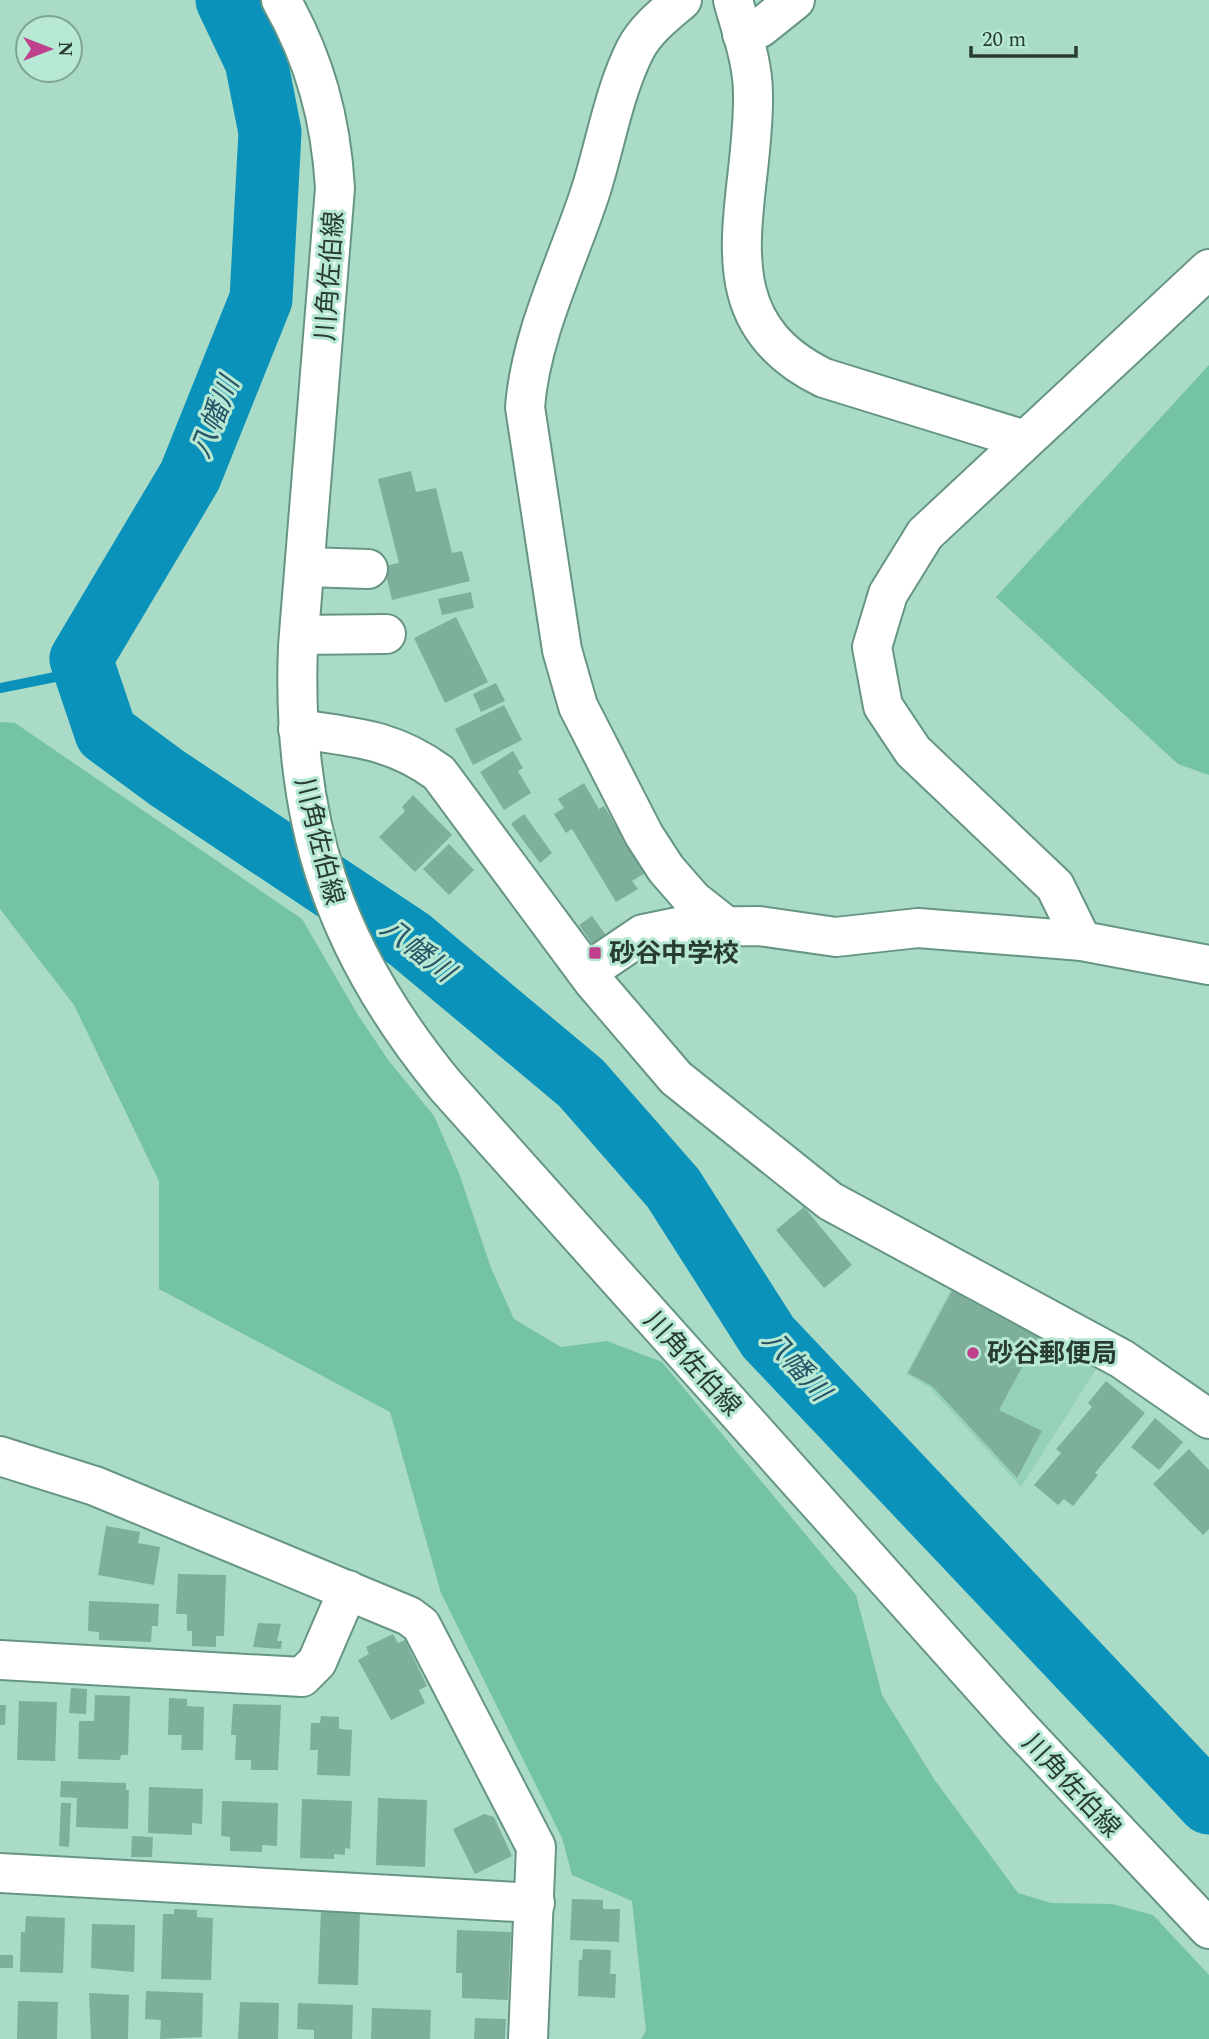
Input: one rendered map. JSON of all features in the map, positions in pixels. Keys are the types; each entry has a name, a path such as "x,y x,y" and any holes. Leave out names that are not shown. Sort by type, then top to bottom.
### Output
{"street":[{"name":"川角佐伯線","path":"281,0 312,65 321,95 332,146 335,188 300,635 298,729 307,807 335,906 374,986 412,1044 454,1096 1036,1746 1209,1929"},
{"path":"682,0 648,31 627,69 585,208 535,350 527,378 525,407 562,650 578,706 644,835 666,869 693,900 726,926"},
{"path":"737,17 760,28 796,0"},
{"path":"737,17 753,93 743,258 744,289 755,318 773,344 796,364 824,378 1025,440"},
{"path":"1082,941 1055,886 913,751 884,706 872,647 888,594 925,534 1209,269"},
{"path":"305,567 368,569"},
{"path":"300,635 386,635"},
{"path":"298,729 392,745 417,757 439,773 587,972 676,1078 830,1201 1122,1359 1209,1419"},
{"path":"587,972 643,934 677,927 726,926 759,926 836,937 918,928 1082,941 1209,965"},
{"path":"0,1456 95,1486 409,1616 426,1631 536,1847 536,1903 528,2039"},
{"path":"0,1660 302,1676 317,1662 348,1591"},
{"path":"0,1873 536,1903"}],"shaded area":[{"path":"1209,365 1209,775 1178,764 996,597"},
{"path":"0,722 15,723 302,919 358,1015 389,1061 434,1116 459,1173 491,1268 514,1319 561,1347 607,1341 662,1362 856,1595 882,1695 934,1779 1018,1893 1051,1903 1112,1904 1153,1915 1209,1975 1209,2039 641,2039 646,2031 632,1901 572,1875 562,1838 441,1593 390,1412 159,1289 159,1181 74,1005 0,909"},
{"path":"951,1289 1098,1366 1021,1487 930,1388 906,1374"}],"building":[{"path":"411,471 416,492 436,488 452,553 462,551 470,581 392,600 384,566 399,563 378,479"},
{"path":"471,592 474,608 442,615 438,599"},
{"path":"456,617 488,682 445,703 414,638"},
{"path":"496,683 505,701 481,712 473,694"},
{"path":"504,705 522,740 473,765 455,729"},
{"path":"513,751 523,768 518,771 531,793 504,810 480,772"},
{"path":"584,783 599,809 604,806 645,873 632,881 638,889 616,902 572,829 566,833 554,814 564,808 558,799"},
{"path":"413,795 452,835 415,872 379,837 405,811 402,807"},
{"path":"524,814 552,853 540,863 511,824"},
{"path":"449,844 474,870 449,895 423,869"},
{"path":"592,916 608,938 595,948 579,925"},
{"path":"804,1207 852,1265 824,1288 776,1230"},
{"path":"952,1291 1038,1337 999,1410 1042,1431 1017,1478 932,1386 908,1373"},
{"path":"1106,1381 1145,1413 1095,1473 1098,1475 1073,1506 1064,1499 1058,1505 1034,1485 1061,1453 1056,1449 1092,1407 1088,1403"},
{"path":"1155,1418 1183,1442 1159,1470 1131,1447"},
{"path":"1189,1449 1209,1470 1209,1529 1203,1535 1153,1484"},
{"path":"106,1526 140,1532 138,1543 160,1547 154,1585 98,1575"},
{"path":"178,1574 226,1575 224,1636 216,1636 216,1647 192,1646 192,1631 187,1631 187,1614 176,1614"},
{"path":"89,1601 159,1604 158,1626 152,1626 151,1642 99,1640 99,1632 88,1631"},
{"path":"258,1623 281,1624 277,1641 282,1641 281,1649 253,1647"},
{"path":"393,1634 398,1643 405,1640 427,1686 419,1690 425,1703 391,1720 358,1660 369,1654 366,1647"},
{"path":"71,1688 87,1689 86,1714 69,1713"},
{"path":"95,1695 130,1696 128,1755 121,1755 120,1760 78,1759 79,1721 94,1721"},
{"path":"169,1698 187,1699 187,1706 204,1707 203,1750 181,1750 182,1735 168,1735"},
{"path":"19,1701 57,1702 55,1761 17,1760"},
{"path":"233,1704 281,1705 278,1770 251,1770 251,1760 235,1760 236,1735 231,1735"},
{"path":"0,1705 6,1705 5,1725 0,1725"},
{"path":"321,1716 339,1717 339,1729 352,1730 350,1776 317,1775 318,1750 310,1750 311,1723 320,1723"},
{"path":"61,1781 126,1783 126,1790 129,1790 128,1829 76,1827 77,1798 60,1797"},
{"path":"149,1787 203,1789 202,1824 192,1823 192,1835 148,1833"},
{"path":"378,1798 427,1800 425,1867 376,1865"},
{"path":"302,1799 352,1801 350,1849 345,1848 345,1855 334,1854 334,1859 300,1858"},
{"path":"222,1801 278,1803 277,1846 262,1845 262,1852 230,1851 230,1837 221,1836"},
{"path":"61,1803 71,1803 69,1847 59,1846"},
{"path":"484,1814 494,1817 512,1856 475,1874 453,1829"},
{"path":"132,1836 153,1837 152,1857 131,1857"},
{"path":"572,1899 603,1900 603,1909 620,1909 619,1942 570,1940"},
{"path":"174,1909 197,1910 197,1917 213,1918 211,1980 161,1979 163,1914 174,1914"},
{"path":"321,1909 360,1911 358,1985 318,1984"},
{"path":"26,1916 65,1918 63,1973 20,1972 21,1932 25,1932"},
{"path":"92,1924 135,1925 134,1972 91,1968"},
{"path":"457,1930 511,1932 508,2000 462,1998 462,1973 456,1973"},
{"path":"583,1949 611,1950 610,1974 616,1974 615,1998 578,1996 579,1960 582,1960"},
{"path":"0,1955 13,1955 13,1968 0,1968"},
{"path":"146,1991 203,1993 202,2037 160,2039 161,2020 145,2019"},
{"path":"89,1993 129,1995 128,2039 91,2039"},
{"path":"18,2001 58,2002 57,2039 17,2039"},
{"path":"240,2002 279,2003 278,2039 238,2039"},
{"path":"298,2003 353,2005 352,2039 314,2039 314,2030 297,2029"},
{"path":"372,2008 431,2010 430,2039 371,2039"},
{"path":"475,2018 506,2019 505,2039 474,2039"}],"waterway":[{"name":"八幡川","path":"227,0 256,61 270,132 261,299 190,476 81,659 106,733 167,778 410,940 581,1083 673,1188 768,1337 1209,1803"},
{"path":"0,688 85,671"}],"place":[{"name":"砂谷中学校","path":"595,953"},
{"name":"砂谷郵便局","path":"973,1353"}]}
